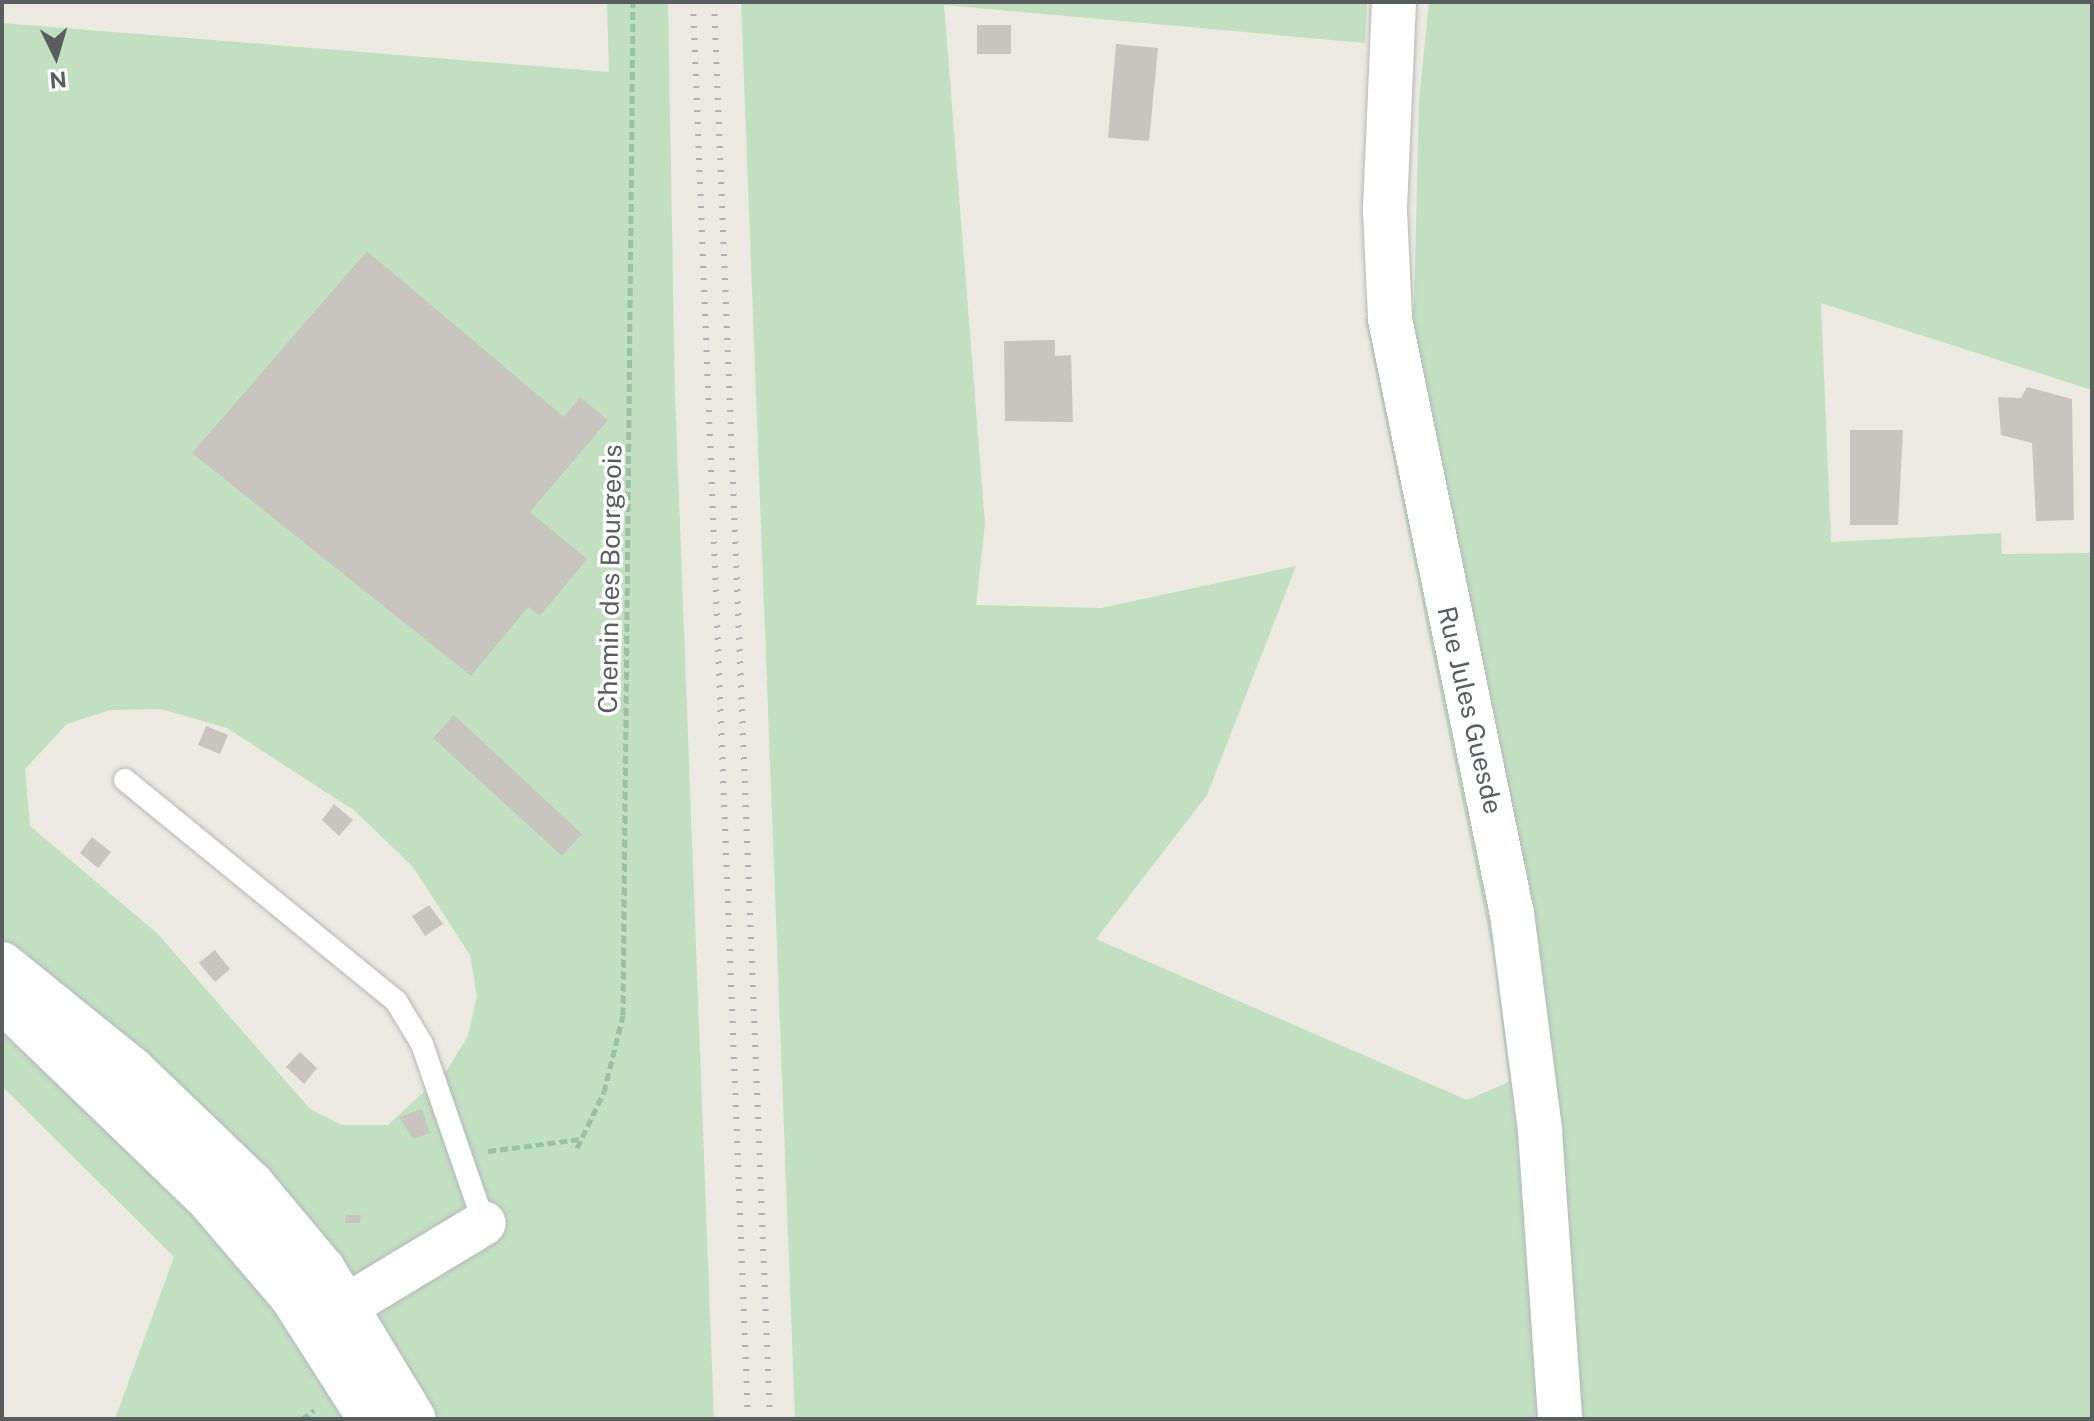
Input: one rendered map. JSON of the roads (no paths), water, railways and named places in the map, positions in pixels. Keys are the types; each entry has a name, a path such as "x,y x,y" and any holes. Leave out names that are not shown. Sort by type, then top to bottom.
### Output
{"street":[{"name":"Rue Jules Guesde","path":"1394,2 1385,211 1390,319 1512,914 1540,1131 1560,1419"},
{"path":"2,964 215,1147 301,1241 370,1419"},
{"path":"2,1000 330,1316 414,1419"},
{"path":"330,1316 484,1223"}],"lane":[{"path":"125,780 396,1001 422,1044 484,1223"}],"railway":[{"path":"693,2 748,1419"},
{"path":"714,2 770,1419"}]}
